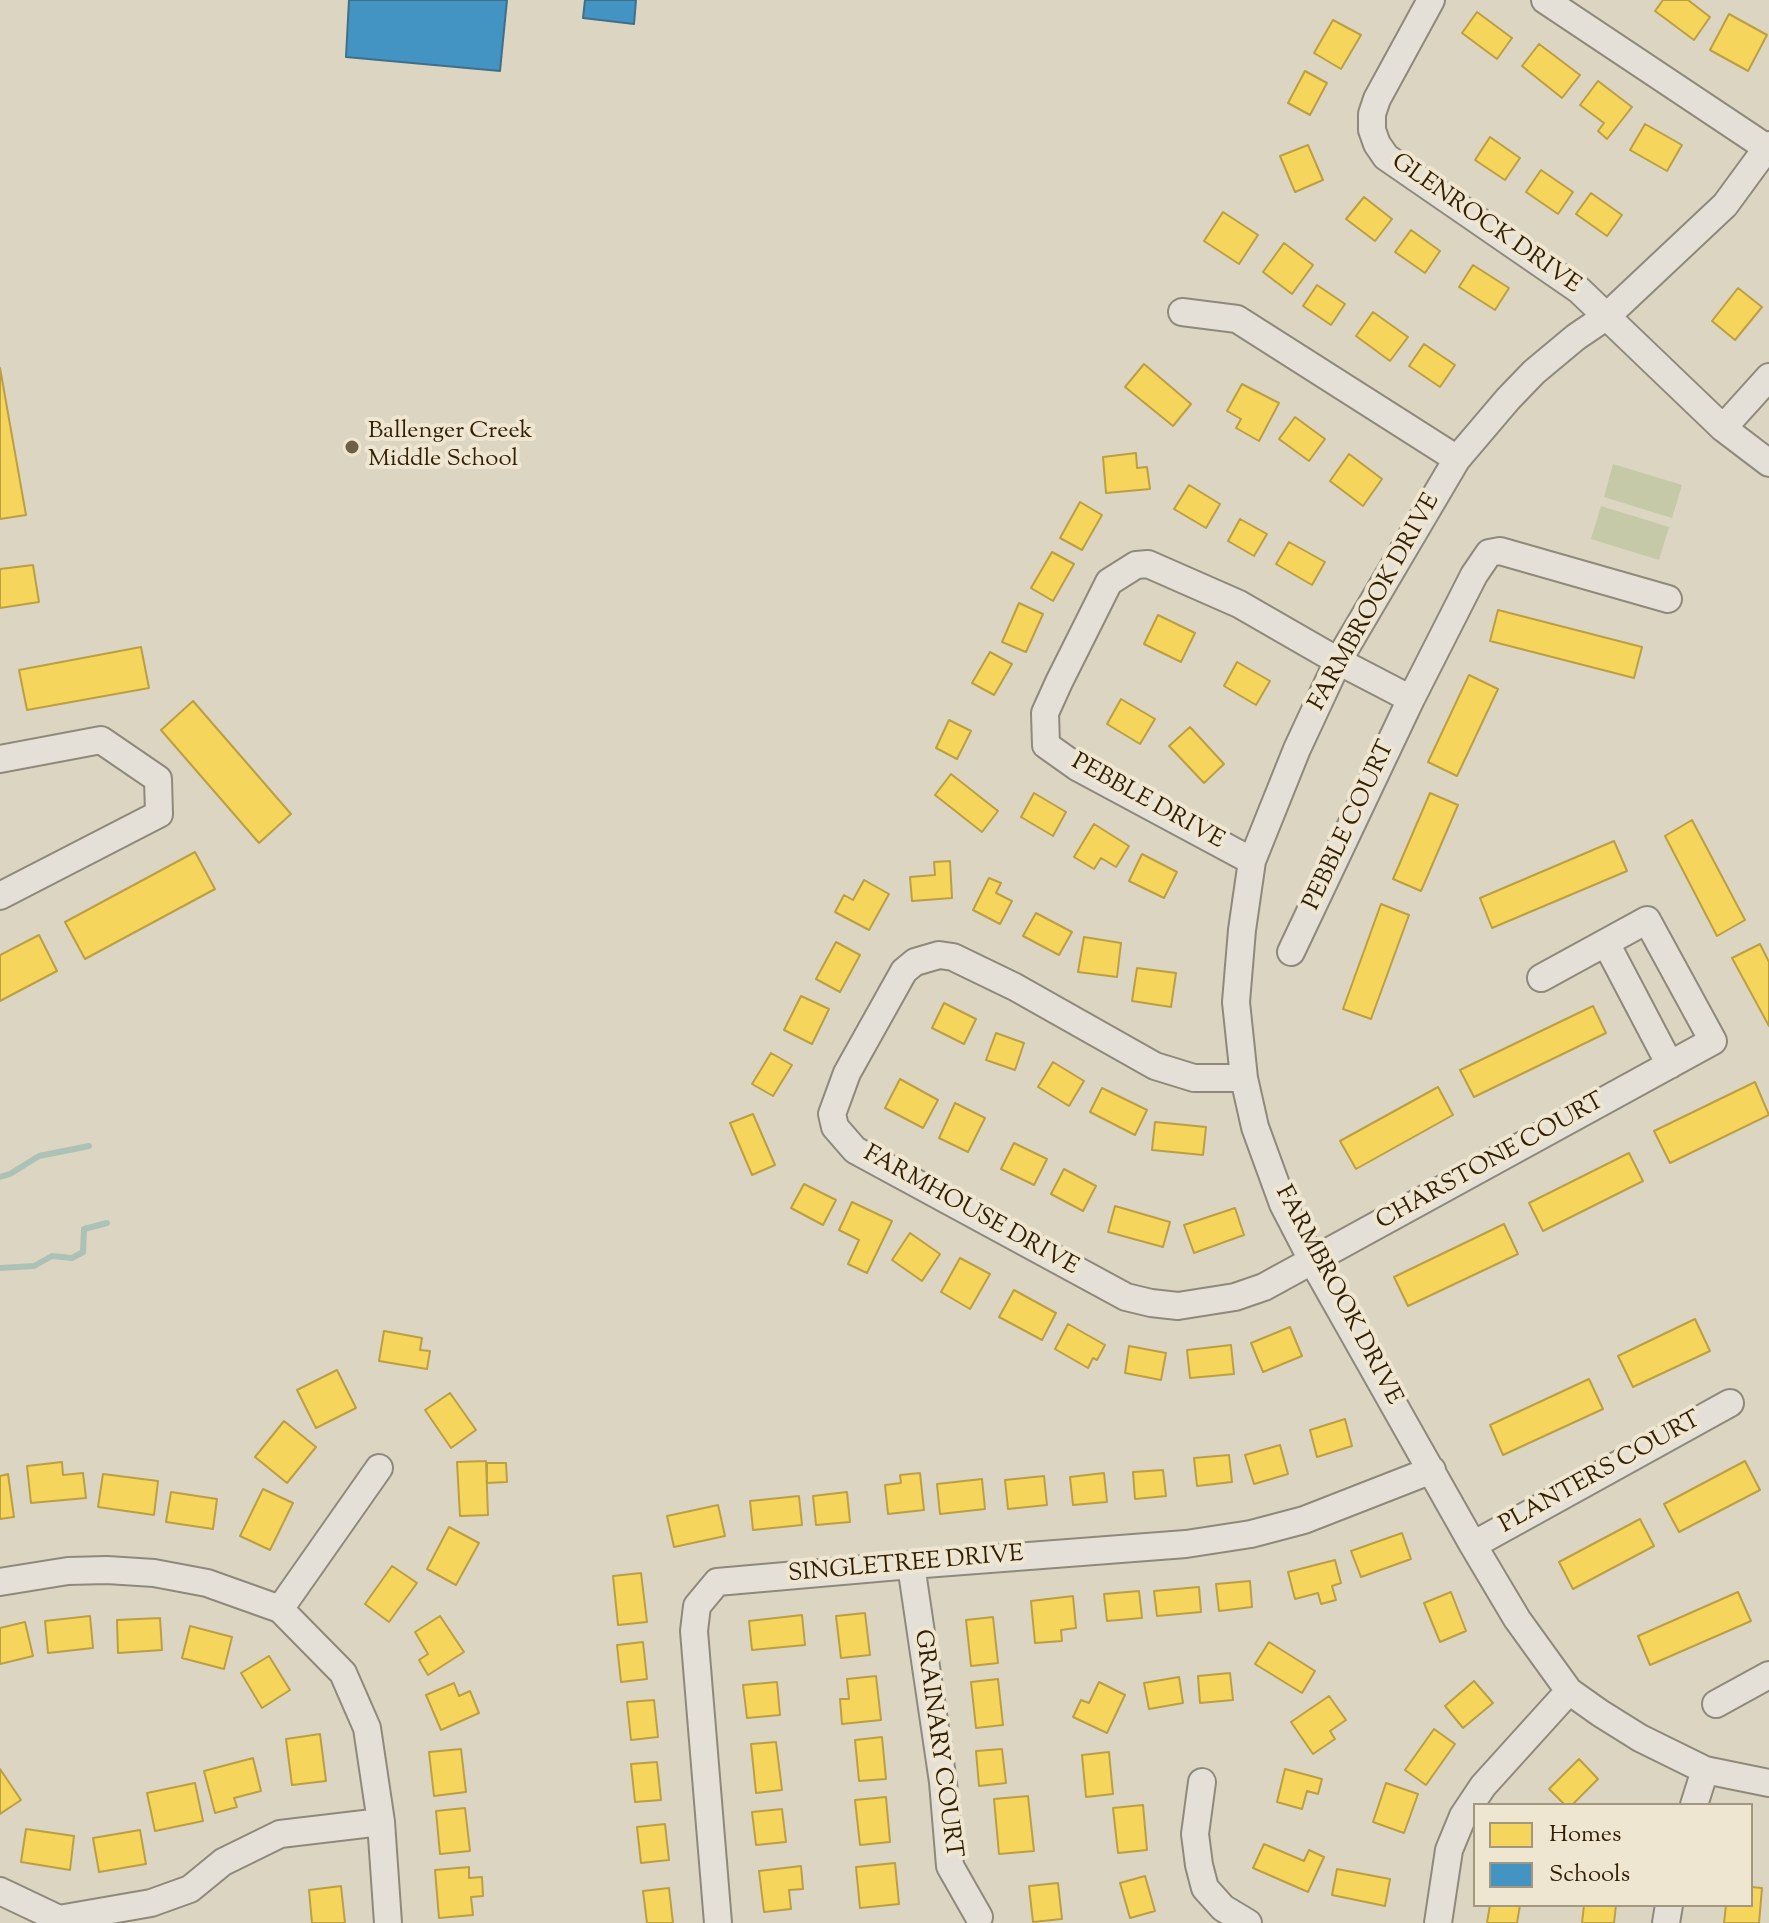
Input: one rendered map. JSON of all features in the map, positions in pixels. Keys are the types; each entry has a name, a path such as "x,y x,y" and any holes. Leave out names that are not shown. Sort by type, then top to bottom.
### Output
{"street":[{"name":"GLENROCK DRIVE","path":"1431,0 1377,99 1372,114 1372,130 1377,144 1398,167 1579,290 1607,316"},
{"path":"1545,0 1768,146"},
{"name":"FARMBROOK DRIVE","path":"1768,146 1725,205 1607,316 1534,372 1457,459 1338,661 1297,749 1252,861 1236,1002 1244,1078 1255,1127 1283,1204 1517,1619 1569,1691 1600,1713 1640,1738 1705,1770 1769,1783"},
{"path":"1182,312 1237,319 1457,459"},
{"path":"1607,316 1723,428 1769,463"},
{"path":"1723,428 1769,377"},
{"name":"PEBBLE COURT","path":"1291,952 1411,699 1474,575 1489,553 1500,551 1668,599"},
{"name":"PEBBLE DRIVE","path":"1252,861 1077,767 1046,745 1045,713 1109,582 1136,565 1148,564 1239,604 1338,661"},
{"path":"1338,661 1411,699"},
{"path":"0,759 101,740 158,779 159,814 0,896"},
{"name":"CHARSTONE COURT","path":"1312,1260 1713,1041 1647,920 1541,978"},
{"path":"1606,943 1670,1065"},
{"name":"FARMHOUSE DRIVE","path":"1244,1078 1194,1078 1155,1066 1015,987 953,957 939,955 915,962 904,971 847,1073 832,1114 835,1127 855,1150 1126,1297 1178,1306 1235,1297 1264,1287 1312,1260"},
{"name":"PLANTERS COURT","path":"1473,1545 1730,1403"},
{"path":"280,1609 379,1468"},
{"name":"SINGLETREE DRIVE","path":"718,1923 694,1631 697,1606 717,1582 1186,1544 1251,1534 1304,1520 1432,1470"},
{"name":"GRAINARY COURT","path":"911,1565 943,1782 950,1866 979,1917"},
{"path":"0,1582 68,1571 154,1573 207,1583 280,1609 343,1673 367,1728 381,1822 388,1923"},
{"path":"1716,1704 1769,1675"},
{"path":"1438,1923 1449,1850 1463,1816 1483,1786 1569,1691"},
{"path":"1695,1803 1705,1770"},
{"path":"1202,1782 1195,1834 1205,1888 1223,1908 1248,1923"},
{"path":"0,1891 59,1919 151,1903 190,1889 223,1862 280,1834 381,1822"}],"green space":[{"path":"1613,464 1682,485 1672,518 1604,497"},
{"path":"1601,506 1669,527 1659,560 1591,539"}],"building: Homes":[{"path":"1663,0 1688,0 1710,17 1694,40 1655,11"},
{"path":"1477,12 1512,38 1497,59 1462,33"},
{"path":"1729,14 1767,35 1748,71 1710,50"},
{"path":"1333,20 1361,35 1341,69 1314,53"},
{"path":"1539,44 1580,75 1562,98 1522,66"},
{"path":"1305,71 1327,83 1310,115 1288,103"},
{"path":"1598,81 1632,107 1607,139 1598,131 1604,123 1580,105"},
{"path":"1645,124 1682,145 1667,171 1630,150"},
{"path":"1490,137 1520,158 1505,180 1475,160"},
{"path":"1308,145 1323,180 1295,192 1280,156"},
{"path":"1541,170 1573,192 1558,214 1526,192"},
{"path":"1591,193 1622,215 1607,236 1576,214"},
{"path":"1364,197 1392,219 1375,241 1346,219"},
{"path":"1223,212 1258,235 1239,264 1204,241"},
{"path":"1411,230 1440,251 1425,273 1395,252"},
{"path":"1284,243 1313,265 1292,294 1263,272"},
{"path":"1473,265 1509,288 1495,310 1459,287"},
{"path":"1317,285 1345,304 1331,325 1303,306"},
{"path":"1738,288 1762,307 1735,340 1712,321"},
{"path":"1373,312 1408,337 1390,361 1356,336"},
{"path":"1424,344 1455,365 1440,387 1409,366"},
{"path":"1144,364 1191,404 1173,426 1125,387"},
{"path":"0,368 26,515 0,519"},
{"path":"1242,384 1279,403 1259,441 1236,428 1241,419 1227,411"},
{"path":"1295,417 1325,439 1309,461 1279,439"},
{"path":"1136,453 1137,468 1147,467 1150,489 1106,493 1103,457"},
{"path":"1349,454 1382,479 1363,506 1330,481"},
{"path":"1189,485 1220,504 1206,528 1174,509"},
{"path":"1080,502 1102,515 1082,550 1060,538"},
{"path":"1240,519 1267,534 1254,556 1228,541"},
{"path":"1289,542 1325,562 1312,585 1276,564"},
{"path":"1052,552 1074,564 1053,601 1031,588"},
{"path":"33,565 39,602 0,608 0,569"},
{"path":"1019,603 1043,614 1026,652 1002,642"},
{"path":"1498,610 1642,647 1634,678 1490,641"},
{"path":"1158,615 1195,633 1181,662 1144,644"},
{"path":"141,647 149,688 27,710 19,670"},
{"path":"990,652 1012,664 994,695 972,683"},
{"path":"1237,662 1270,681 1256,705 1224,686"},
{"path":"1469,675 1498,689 1457,776 1428,762"},
{"path":"1121,699 1155,719 1140,744 1107,724"},
{"path":"193,701 291,814 259,843 161,730"},
{"path":"949,720 971,731 957,759 936,748"},
{"path":"1190,727 1224,764 1204,783 1169,746"},
{"path":"951,774 998,811 982,832 935,795"},
{"path":"1034,793 1066,812 1053,836 1021,817"},
{"path":"1430,793 1458,805 1421,891 1393,879"},
{"path":"1692,820 1745,920 1717,936 1665,836"},
{"path":"1094,824 1129,846 1116,867 1101,858 1094,869 1074,857"},
{"path":"1614,841 1627,871 1492,928 1480,898"},
{"path":"195,852 215,889 85,959 65,922"},
{"path":"1142,854 1177,872 1164,898 1129,881"},
{"path":"950,861 952,898 912,901 910,877 935,875 934,862"},
{"path":"989,878 1001,883 996,893 1012,901 1000,924 973,910"},
{"path":"864,880 889,894 869,930 835,912 844,895 853,900"},
{"path":"1381,904 1409,915 1371,1019 1343,1009"},
{"path":"1036,913 1072,932 1059,955 1023,936"},
{"path":"39,935 57,971 0,1001 0,955"},
{"path":"1084,937 1121,943 1117,977 1078,972"},
{"path":"836,942 860,955 840,992 816,979"},
{"path":"1760,944 1769,962 1769,1026 1732,958"},
{"path":"1137,968 1176,973 1171,1007 1132,1001"},
{"path":"801,996 829,1009 812,1044 784,1030"},
{"path":"944,1003 976,1019 964,1044 932,1028"},
{"path":"1593,1006 1606,1033 1474,1097 1460,1070"},
{"path":"996,1033 1024,1043 1015,1070 986,1060"},
{"path":"771,1053 792,1065 773,1096 752,1084"},
{"path":"1053,1062 1084,1081 1069,1106 1038,1087"},
{"path":"900,1079 938,1100 923,1128 885,1108"},
{"path":"1755,1082 1769,1115 1670,1163 1654,1131"},
{"path":"1438,1087 1453,1115 1356,1169 1340,1141"},
{"path":"1102,1088 1147,1110 1135,1135 1090,1112"},
{"path":"955,1103 985,1118 968,1152 939,1138"},
{"path":"753,1114 775,1165 752,1175 730,1123"},
{"path":"1155,1122 1206,1127 1203,1155 1152,1150"},
{"path":"1014,1143 1047,1159 1034,1185 1001,1169"},
{"path":"1629,1153 1643,1181 1543,1231 1529,1203"},
{"path":"1064,1169 1096,1186 1083,1211 1051,1194"},
{"path":"804,1184 836,1200 823,1225 791,1208"},
{"path":"852,1202 892,1221 867,1273 848,1264 859,1240 839,1230"},
{"path":"1115,1206 1170,1222 1163,1247 1108,1232"},
{"path":"1235,1208 1244,1235 1194,1253 1184,1225"},
{"path":"1504,1224 1518,1254 1408,1306 1394,1277"},
{"path":"910,1233 940,1254 922,1281 892,1260"},
{"path":"960,1258 990,1274 970,1309 941,1292"},
{"path":"1014,1290 1056,1313 1042,1340 999,1317"},
{"path":"1695,1319 1710,1351 1633,1387 1618,1356"},
{"path":"1068,1324 1105,1345 1097,1360 1093,1358 1088,1368 1055,1349"},
{"path":"1290,1327 1302,1356 1263,1372 1251,1343"},
{"path":"384,1331 422,1338 420,1350 430,1351 427,1369 379,1361"},
{"path":"1231,1345 1234,1374 1190,1378 1187,1350"},
{"path":"1129,1346 1166,1353 1161,1380 1125,1373"},
{"path":"337,1370 356,1408 316,1428 297,1390"},
{"path":"1589,1379 1603,1409 1503,1455 1490,1425"},
{"path":"450,1393 476,1430 451,1448 425,1410"},
{"path":"1345,1419 1352,1446 1317,1457 1310,1430"},
{"path":"284,1421 316,1447 287,1483 255,1457"},
{"path":"1280,1445 1288,1474 1254,1484 1245,1455"},
{"path":"1229,1455 1232,1482 1197,1486 1194,1458"},
{"path":"486,1461 488,1515 460,1516 457,1462"},
{"path":"1745,1461 1760,1490 1679,1532 1664,1504"},
{"path":"62,1462 63,1475 83,1473 86,1498 31,1503 27,1466"},
{"path":"487,1463 506,1463 507,1482 487,1483"},
{"path":"1163,1470 1166,1496 1135,1499 1133,1472"},
{"path":"920,1473 924,1510 888,1514 885,1485 901,1483 900,1475"},
{"path":"1104,1473 1107,1502 1073,1505 1070,1477"},
{"path":"8,1474 14,1517 0,1519 0,1476"},
{"path":"103,1474 158,1481 154,1515 98,1507"},
{"path":"1044,1476 1047,1505 1008,1509 1005,1480"},
{"path":"982,1479 985,1509 940,1514 937,1484"},
{"path":"263,1489 293,1503 270,1550 240,1536"},
{"path":"171,1492 217,1499 213,1529 166,1522"},
{"path":"847,1492 850,1522 816,1525 813,1496"},
{"path":"799,1496 802,1525 753,1530 750,1501"},
{"path":"718,1505 725,1536 674,1547 667,1516"},
{"path":"1640,1519 1654,1546 1573,1589 1559,1562"},
{"path":"449,1527 479,1543 456,1585 427,1569"},
{"path":"1402,1533 1411,1559 1361,1577 1351,1551"},
{"path":"1335,1560 1341,1583 1332,1586 1336,1600 1321,1604 1318,1593 1295,1599 1288,1572"},
{"path":"392,1566 417,1583 389,1622 365,1604"},
{"path":"641,1573 647,1622 618,1625 613,1576"},
{"path":"1250,1581 1252,1607 1219,1611 1216,1584"},
{"path":"1199,1587 1201,1612 1157,1616 1154,1591"},
{"path":"1139,1591 1142,1618 1107,1621 1104,1594"},
{"path":"1451,1592 1466,1631 1440,1642 1424,1603"},
{"path":"1738,1592 1751,1621 1650,1665 1638,1636"},
{"path":"1073,1596 1076,1628 1061,1630 1062,1641 1035,1643 1031,1601"},
{"path":"865,1613 870,1655 841,1658 836,1616"},
{"path":"802,1615 805,1645 752,1650 749,1621"},
{"path":"90,1616 93,1648 48,1653 45,1621"},
{"path":"440,1616 464,1652 428,1675 419,1660 428,1654 415,1632"},
{"path":"993,1617 998,1663 971,1666 966,1620"},
{"path":"160,1618 162,1650 118,1653 117,1620"},
{"path":"25,1622 33,1656 0,1664 0,1628"},
{"path":"190,1626 232,1637 224,1669 182,1658"},
{"path":"643,1642 647,1679 621,1682 617,1645"},
{"path":"1269,1642 1315,1671 1302,1693 1255,1664"},
{"path":"269,1656 290,1690 262,1708 241,1673"},
{"path":"1230,1673 1233,1700 1200,1703 1198,1676"},
{"path":"876,1676 881,1720 842,1724 840,1699 849,1699 847,1679"},
{"path":"1179,1677 1183,1703 1149,1709 1144,1683"},
{"path":"998,1679 1003,1725 976,1728 971,1682"},
{"path":"1474,1681 1493,1703 1463,1728 1445,1706"},
{"path":"777,1682 780,1715 747,1718 743,1685"},
{"path":"1099,1682 1125,1695 1107,1733 1073,1717 1081,1700 1089,1703"},
{"path":"454,1683 459,1696 470,1691 479,1713 441,1730 426,1695"},
{"path":"1329,1696 1346,1720 1330,1731 1335,1739 1313,1754 1291,1722"},
{"path":"654,1700 658,1737 631,1740 627,1702"},
{"path":"1434,1729 1455,1744 1426,1785 1405,1770"},
{"path":"320,1734 326,1781 292,1785 286,1739"},
{"path":"882,1737 886,1779 859,1781 855,1740"},
{"path":"776,1742 782,1790 756,1793 751,1744"},
{"path":"461,1749 466,1792 434,1796 429,1752"},
{"path":"1002,1749 1006,1783 979,1786 976,1751"},
{"path":"1109,1752 1113,1794 1086,1797 1082,1755"},
{"path":"253,1758 261,1791 234,1798 237,1807 215,1813 204,1771"},
{"path":"1579,1759 1598,1779 1574,1803 1563,1803 1549,1789"},
{"path":"657,1762 661,1800 635,1802 631,1764"},
{"path":"0,1769 21,1800 0,1814"},
{"path":"1285,1769 1322,1779 1318,1794 1307,1791 1302,1809 1277,1802"},
{"path":"195,1783 203,1821 155,1831 147,1793"},
{"path":"1386,1783 1418,1794 1404,1833 1373,1822"},
{"path":"1028,1796 1034,1851 999,1854 994,1799"},
{"path":"886,1797 890,1842 860,1845 855,1800"},
{"path":"1143,1805 1147,1850 1118,1853 1113,1808"},
{"path":"465,1808 470,1851 440,1854 436,1811"},
{"path":"782,1809 786,1842 756,1845 752,1812"},
{"path":"665,1824 669,1860 641,1863 637,1827"},
{"path":"26,1829 74,1836 70,1870 21,1862"},
{"path":"140,1830 146,1864 99,1872 93,1838"},
{"path":"1264,1844 1304,1861 1309,1850 1324,1857 1308,1892 1253,1868"},
{"path":"895,1863 899,1904 860,1908 856,1867"},
{"path":"801,1866 803,1889 789,1890 791,1909 764,1912 759,1871"},
{"path":"469,1867 469,1878 482,1877 483,1896 471,1897 473,1915 439,1918 435,1870"},
{"path":"1337,1869 1390,1879 1385,1906 1332,1895"},
{"path":"1145,1876 1155,1911 1130,1918 1120,1883"},
{"path":"1058,1883 1062,1919 1033,1922 1029,1886"},
{"path":"341,1886 345,1923 312,1923 309,1890"},
{"path":"1753,1887 1762,1888 1759,1923 1724,1923 1726,1907 1753,1907"},
{"path":"669,1888 673,1923 647,1923 643,1891"},
{"path":"1490,1907 1520,1907 1517,1923 1487,1923"},
{"path":"1584,1907 1616,1907 1614,1923 1582,1923"}],"building: Schools":[{"path":"349,0 507,0 500,71 346,57"},
{"path":"585,0 636,0 634,24 583,18"}],"waterway":[{"path":"0,1177 39,1156 89,1146"},
{"path":"0,1268 34,1266 52,1256 72,1258 83,1252 84,1229 107,1223"}],"place":[{"name":"Ballenger Creek Middle School","path":"352,447"}]}
